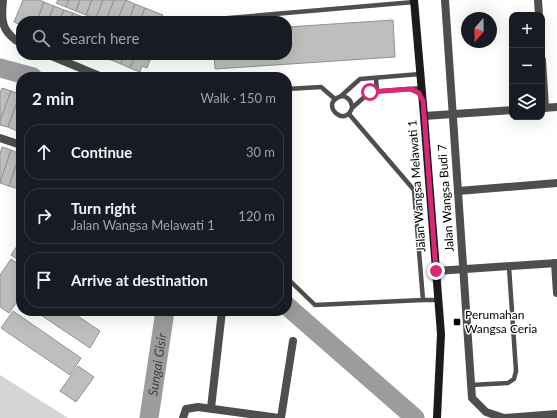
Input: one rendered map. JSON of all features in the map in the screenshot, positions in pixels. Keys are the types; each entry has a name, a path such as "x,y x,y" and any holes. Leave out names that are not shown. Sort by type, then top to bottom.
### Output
{"street":[{"path":"3,0 2,24 7,33 16,40"},
{"name":"Jalan Wangsa Budi 7","path":"444,0 472,398 486,412 504,418 557,414"},
{"path":"538,0 539,12"},
{"name":"Jalan Wangsa Melawati 1","path":"414,1 441,334 437,418"},
{"path":"61,60 90,72"},
{"path":"545,108 557,107"},
{"path":"424,116 509,110"},
{"path":"0,138 16,143"},
{"path":"458,191 557,183"},
{"path":"436,271 556,263 557,293"},
{"path":"211,408 221,316"},
{"path":"183,418 186,409 198,407 251,416 280,418 293,341"}],"lane":[{"path":"250,16 414,1"},
{"path":"420,74 360,79 341,96 335,99 332,105 334,111 339,116 343,116 349,114 352,108 370,92 422,88"},
{"path":"376,78 377,92"},
{"path":"292,89 321,87 335,99"},
{"path":"410,89 419,93 423,101"},
{"path":"341,96 350,99 352,108"},
{"path":"349,114 414,190 423,300"},
{"path":"471,385 508,383 514,379 516,371 509,266"},
{"path":"292,283 315,306 438,300"}],"shaded area":[{"path":"0,375 68,418 0,418"}],"building":[{"path":"23,0 40,0 44,2 39,16 16,16"},
{"path":"58,0 69,0 66,7 56,3"},
{"path":"69,0 80,0 76,11 66,7"},
{"path":"80,0 92,0 86,15 76,11"},
{"path":"92,0 103,0 97,16 86,15"},
{"path":"103,0 114,0 108,16 97,16"},
{"path":"114,0 126,0 119,16 108,16"},
{"path":"126,0 135,4 131,16 119,16"},
{"path":"44,2 54,6 50,16 39,16"},
{"path":"135,4 145,8 142,16 131,16"},
{"path":"54,6 64,10 61,16 50,16"},
{"path":"145,8 163,15 162,16 142,16"},
{"path":"64,10 73,13 72,16 61,16"},
{"path":"73,13 80,16 72,16"},
{"path":"393,20 395,57 215,69 214,60 292,60 292,27"},
{"path":"111,60 122,60 121,64"},
{"path":"122,60 134,60 130,68 121,64"},
{"path":"134,60 150,60 147,68 142,66 140,72 130,68"},
{"path":"2,88 11,91 0,121 0,93"},
{"path":"11,91 16,93 16,105 8,127 0,125 0,121"},
{"path":"16,105 16,131 8,127"},
{"path":"2,147 11,150 0,183 0,154"},
{"path":"11,150 16,152 16,166 9,186 0,183"},
{"path":"16,166 16,188 9,186"},
{"path":"16,248 16,258 11,255"},
{"path":"11,259 16,262 16,303 9,313 0,307 0,275"},
{"path":"13,311 16,313 16,316 20,316 81,358 70,375 1,328"},
{"path":"42,316 78,316 100,331 90,348"},
{"path":"78,366 94,377 76,402 60,391"}],"waterway":[{"name":"Sungai Gisir","path":"0,68 16,72"},
{"path":"292,310 415,418"},
{"name":"Sungai Gisir","path":"149,418 164,316"}],"place":[{"name":"Perumahan Wangsa Ceria","path":"457,322"}],"route":[{"path":"370,92 410,89 419,93 423,101 436,271"}]}
